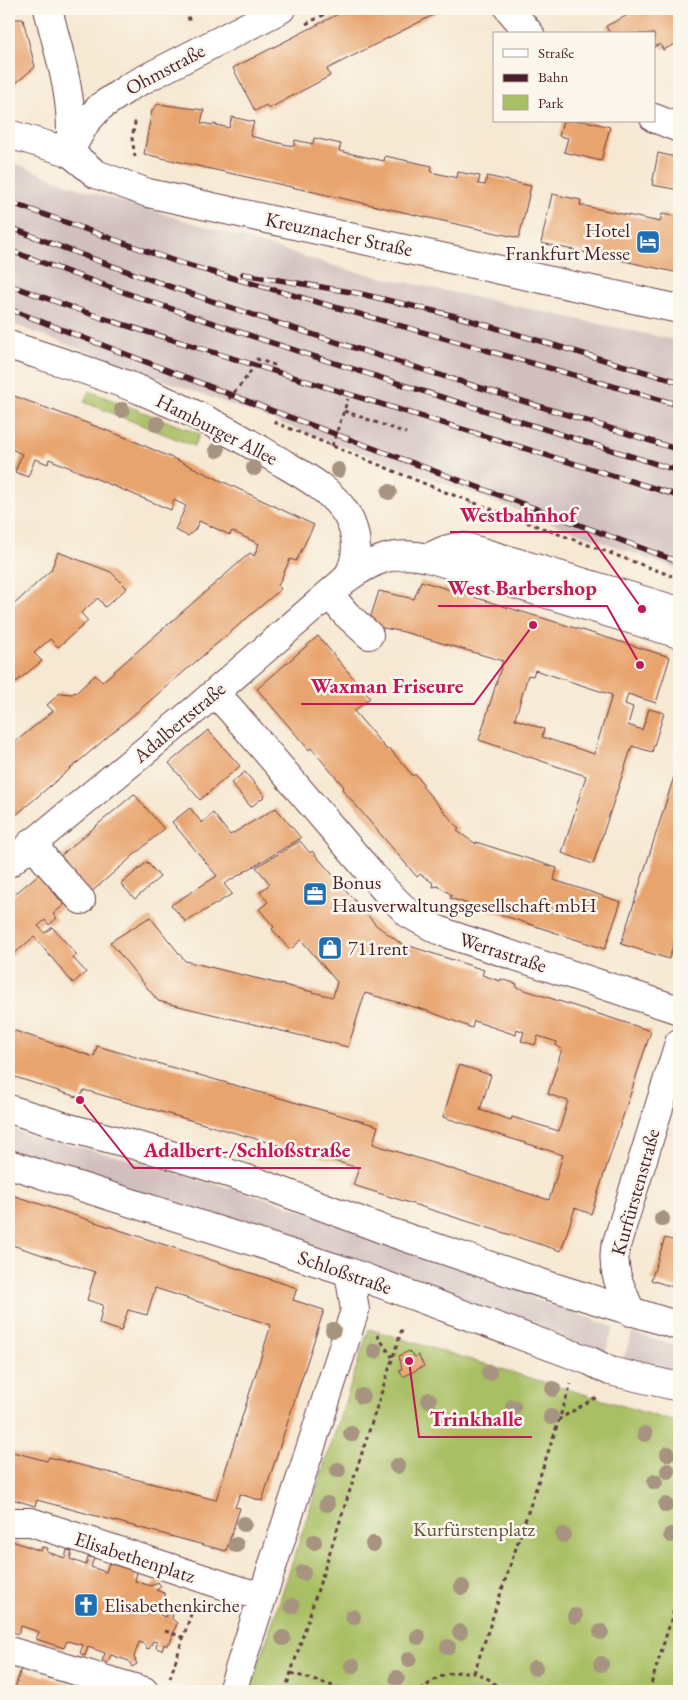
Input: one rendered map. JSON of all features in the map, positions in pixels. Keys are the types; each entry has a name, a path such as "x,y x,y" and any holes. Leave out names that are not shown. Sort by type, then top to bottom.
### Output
{"street":[{"path":"48,9 69,97 72,127 69,152"},
{"path":"509,9 528,32"},
{"name":"Ohmstraße","path":"69,152 86,122 100,107 130,86 291,18"},
{"path":"656,119 679,128"},
{"name":"Kreuznacher Straße","path":"9,134 69,152 96,174 148,194 679,309"},
{"name":"Hamburger Allee","path":"9,345 111,379 170,403 216,424 306,476 339,504 354,531 356,552 351,571 338,587"},
{"path":"428,558 444,549 457,546 465,547 679,611"},
{"name":"Adalbertstraße","path":"9,863 214,693 338,587 358,571 389,557 413,555 428,558 679,634"},
{"path":"338,587 368,635"},
{"name":"Werrastraße","path":"214,693 231,710 385,890 409,914 451,935 679,1010"},
{"path":"32,842 46,861 81,900"},
{"name":"Kurfürstenstraße","path":"631,1312 616,1277 615,1249 679,1043"},
{"path":"9,1109 73,1129 168,1154 260,1183 390,1232 631,1312 679,1326"},
{"name":"Schloßstraße","path":"9,1164 349,1272 590,1361 610,1372 679,1387"},
{"path":"232,1691 355,1310 349,1272"},
{"name":"Elisabethenplatz","path":"9,1522 31,1522 262,1596"},
{"path":"9,1651 144,1691"}],"path":[{"path":"291,18 335,9"},
{"path":"136,160 132,138 134,121 138,115"},
{"path":"257,359 276,366"},
{"path":"332,446 348,399"},
{"path":"344,411 406,433"},
{"path":"270,420 444,492 679,579"},
{"path":"285,1691 403,1326"},
{"path":"379,1338 392,1358"},
{"path":"474,1673 571,1384"},
{"path":"558,1421 601,1394"},
{"path":"650,1691 679,1594"},
{"path":"170,1678 195,1603"},
{"path":"165,1631 183,1637"},
{"path":"421,1691 442,1675 458,1672 474,1673 490,1680 502,1691"},
{"path":"291,1673 349,1691"}],"shaded area":[{"path":"9,161 78,188 348,270 679,341 679,570 9,323"},
{"path":"9,1128 128,1159 271,1200 547,1293 532,1298 614,1327 603,1359 9,1156"},
{"path":"632,1333 679,1347 679,1376 623,1360"}],"green space":[{"path":"89,391 200,434 194,446 84,402"},
{"name":"Kurfürstenplatz","path":"369,1329 679,1423 679,1691 250,1691"}],"building":[{"path":"348,9 445,9 327,69 330,76 268,109 266,105 255,111 233,68"},
{"path":"640,9 679,9 679,42 663,50 660,44 656,46 656,32 609,32 606,26"},
{"path":"9,19 23,19 35,67 9,89"},
{"path":"158,104 204,110 201,123 229,128 232,117 254,122 250,136 283,144 294,146 295,140 313,144 314,138 341,144 339,151 384,161 385,156 432,166 431,172 457,178 458,172 480,176 478,184 485,185 487,176 531,186 519,238 144,154 152,110"},
{"path":"563,122 590,122 610,127 601,161 564,152 568,138 559,136"},
{"path":"658,153 679,158 679,190 652,185"},
{"path":"552,194 581,200 580,205 660,222 662,214 679,217 679,273 541,243"},
{"path":"9,394 127,438 314,525 296,561 290,559 278,586 281,589 9,821 9,747 53,711 47,705 60,693 76,693 95,675 102,682 250,553 254,556 259,544 232,531 230,535 199,521 195,530 188,536 175,530 186,506 174,500 171,510 49,459 48,464 35,459 28,477 15,472 22,454 9,448"},
{"path":"58,552 111,572 127,588 105,607 98,598 81,613 88,621 58,647 50,639 34,653 42,661 10,687 9,609 51,570"},
{"path":"421,581 670,657 656,703 628,694 625,704 633,707 628,725 642,730 649,709 664,713 652,752 632,746 593,864 562,853 586,776 479,740 503,661 404,632 368,625 379,591 414,599","holes":["535,670 612,695 594,754 542,737 544,729 515,719 528,675 533,676"]},
{"path":"318,636 370,698 354,711 387,750 389,748 413,776 415,774 424,785 422,786 459,829 457,831 476,844 476,842 557,868 554,880 621,902 605,949 450,898 452,895 438,886 433,887 432,882 420,874 417,877 342,789 344,787 311,748 309,750 257,689"},
{"path":"208,730 240,766 200,800 169,763"},
{"path":"679,761 679,926 669,959 621,944"},
{"path":"245,772 265,796 251,807 231,783"},
{"path":"134,794 164,829 89,894 58,858"},
{"path":"190,808 202,823 213,813 230,835 276,808 301,838 224,884 232,894 186,922 171,905 217,876 172,822"},
{"path":"300,841 310,853 312,851 376,925 400,943 484,970 482,975 517,984 516,987 651,1031 591,1214 575,1208 561,1251 353,1185 359,1168 84,1090 80,1098 9,1075 9,1029 94,1057 97,1046 378,1126 373,1144 549,1200 563,1155 443,1117 459,1065 491,1075 480,1110 511,1120 512,1117 559,1131 568,1101 548,1094 562,1049 556,1046 557,1042 538,1036 535,1045 521,1041 524,1032 517,1029 516,1035 474,1021 472,1028 428,1011 365,993 348,1047 158,1001 110,942 150,917 185,961 333,997 337,982 301,940 290,950 272,929 274,927 259,909 268,902 260,892 270,884 256,867"},
{"path":"147,862 160,877 135,899 121,884"},
{"path":"39,874 64,905 53,914 57,918 49,925 45,920 38,926 45,933 52,927 77,955 73,958 86,972 73,983 34,937 9,958 9,899"},
{"path":"9,1194 297,1288 293,1300 324,1310 262,1501 240,1494 235,1507 240,1508 226,1551 37,1500 35,1506 9,1498 9,1451 47,1461 49,1457 216,1500 271,1325 155,1288 147,1315 128,1310 121,1331 99,1324 103,1305 87,1300 95,1272 9,1244"},
{"path":"665,1238 679,1242 679,1289 651,1280"},
{"path":"409,1351 415,1357 418,1355 424,1366 403,1377 399,1370 402,1369 399,1356"},
{"name":"Elisabethenkirche","path":"9,1540 41,1551 42,1547 48,1548 47,1552 65,1558 67,1550 72,1551 70,1559 86,1565 88,1557 94,1558 91,1567 106,1572 109,1563 137,1572 135,1581 151,1586 158,1582 161,1587 156,1590 164,1593 166,1597 160,1615 165,1617 167,1612 173,1614 172,1619 177,1623 170,1643 167,1643 167,1646 164,1644 162,1650 156,1648 157,1642 153,1641 149,1649 139,1642 134,1657 137,1664 132,1667 129,1661 111,1655 108,1663 102,1661 105,1653 88,1647 85,1656 80,1653 83,1645 67,1641 64,1648 36,1639 39,1632 21,1626 18,1634 9,1630"},
{"path":"21,1669 81,1688 80,1691 14,1691"}],"railway":[{"path":"9,202 180,263 679,405"},
{"path":"9,227 258,317 679,450"},
{"path":"9,250 92,281 259,338 679,471"},
{"path":"243,274 357,293 455,316 679,382"},
{"path":"9,285 102,318 679,496"},
{"path":"9,309 268,409 679,562"}],"place":[{"name":"Hotel Frankfurt Messe","path":"648,242"},
{"name":"Westbahnhof","path":"642,609"},
{"name":"Waxman Friseure","path":"533,625"},
{"name":"West Barbershop","path":"640,665"},
{"name":"Bonus Hausverwaltungsgesellschaft mbH","path":"315,894"},
{"name":"711rent","path":"330,948"},
{"name":"Adalbert-/Schloßstraße","path":"80,1100"},
{"name":"Trinkhalle","path":"409,1361"},
{"name":"Elisabethenkirche","path":"86,1605"}]}
